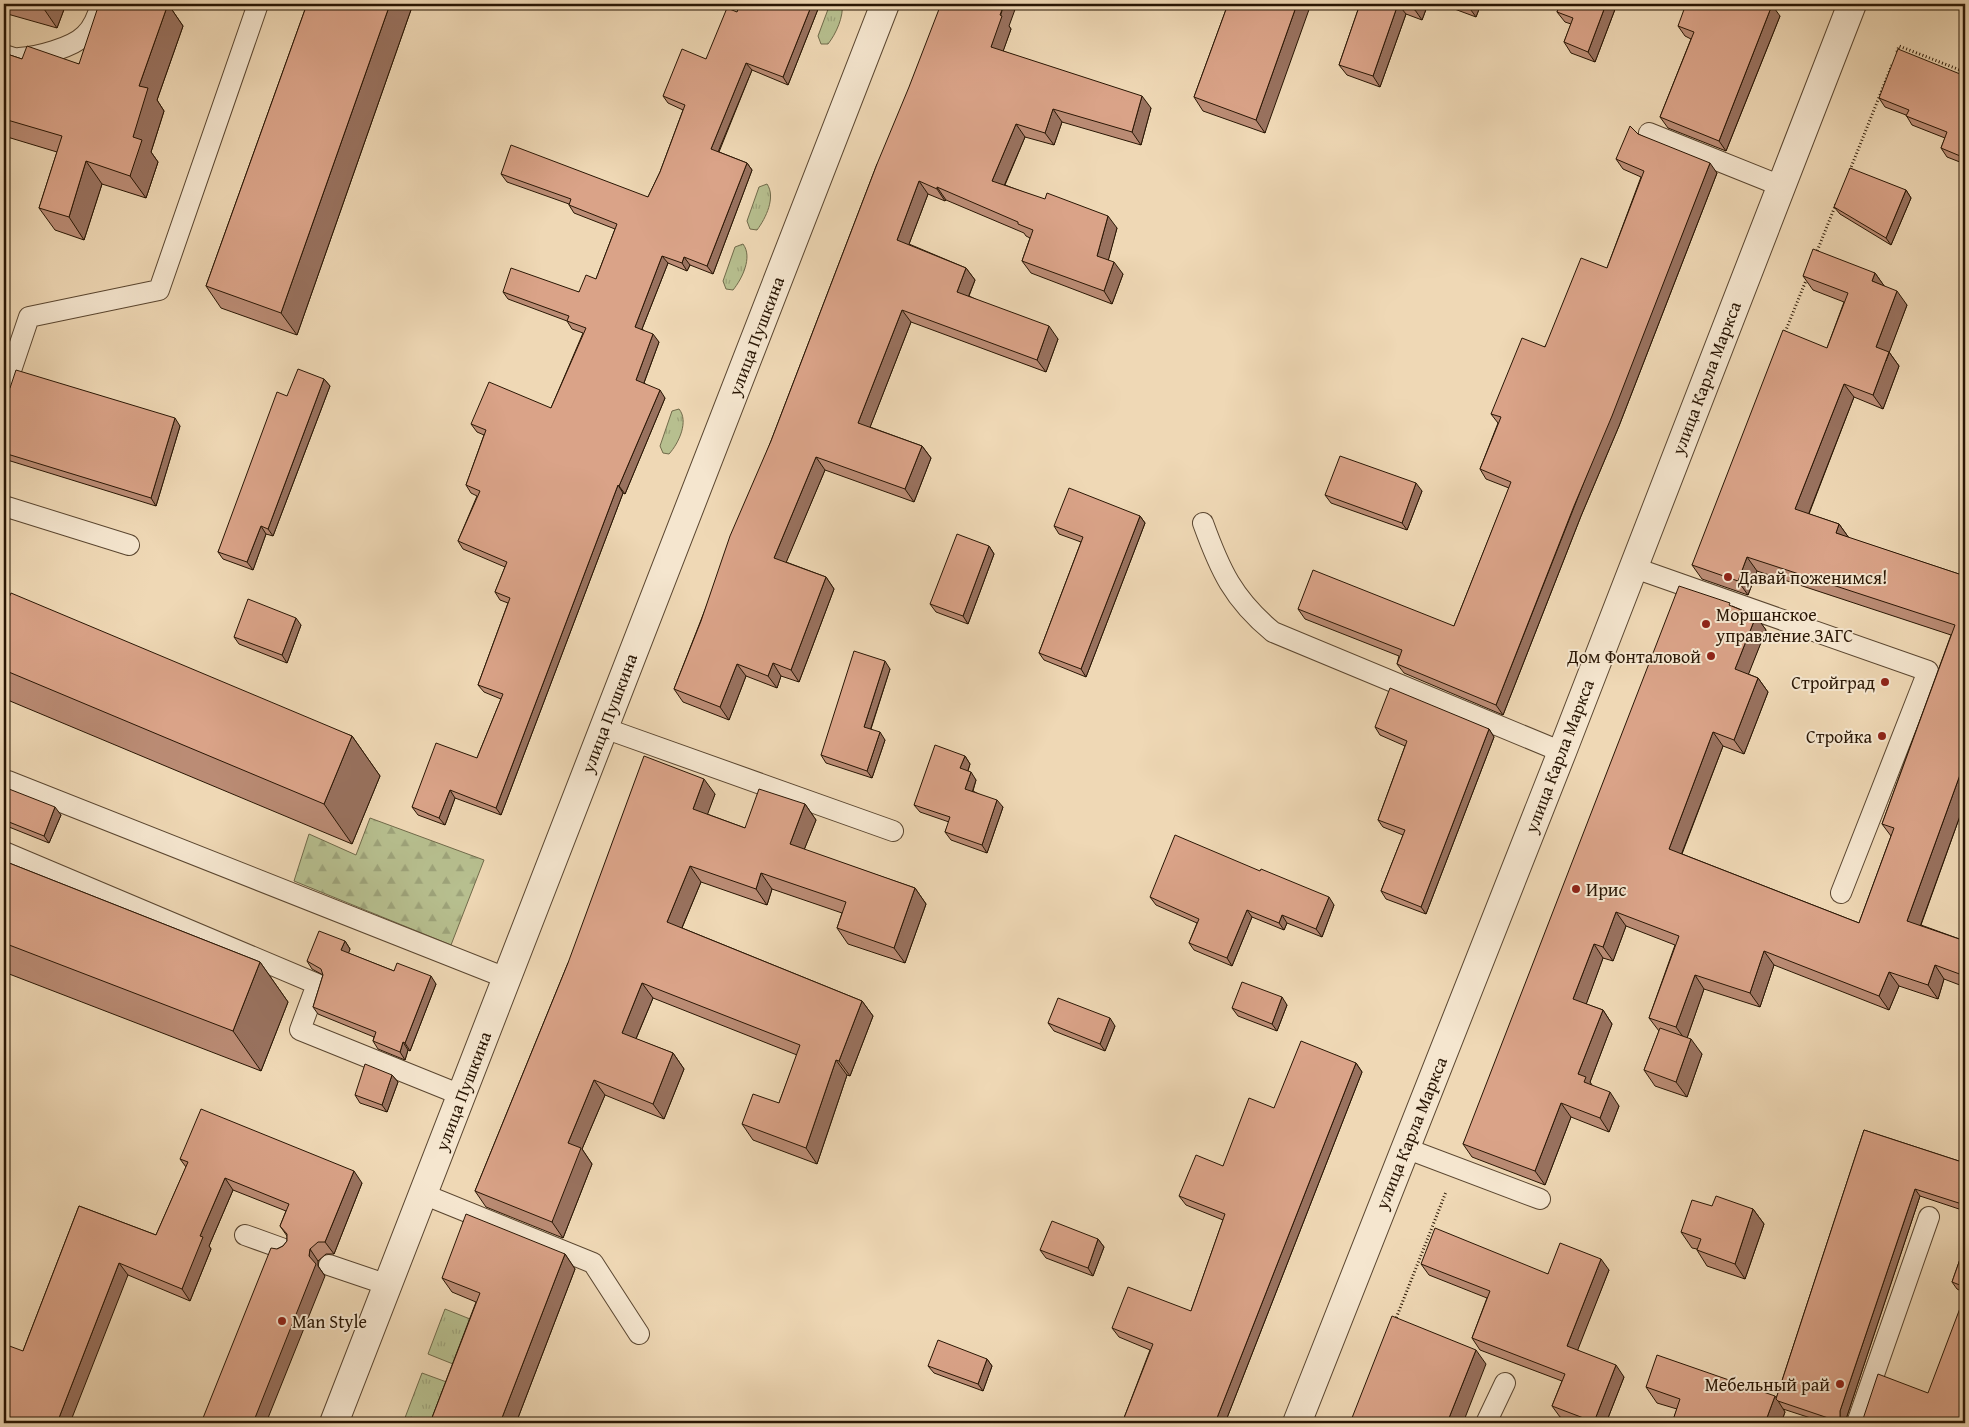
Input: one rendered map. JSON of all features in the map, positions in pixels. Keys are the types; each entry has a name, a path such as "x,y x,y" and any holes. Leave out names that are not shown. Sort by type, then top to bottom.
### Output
{"street":[{"name":"улица Пушкина","path":"334,1423 885,4"},
{"name":"улица Карла Маркса","path":"1297,1423 1562,752 1632,567 1852,4"}],"lane":[{"path":"4,55 17,59 67,46 85,36 97,18 101,4"},
{"path":"4,391 29,318 159,290 258,4"},
{"path":"1649,133 1781,186"},
{"path":"4,506 129,545"},
{"path":"1203,523 1217,562 1234,593 1254,616 1273,632 1562,752"},
{"path":"1632,567 1928,671 1841,893"},
{"path":"604,728 893,831"},
{"path":"4,791 8,781 506,978"},
{"path":"4,852 318,984 300,1030 461,1095"},
{"path":"1405,1148 1540,1198"},
{"path":"424,1194 594,1263 639,1334"},
{"path":"1857,1423 1929,1216"},
{"path":"245,1235 284,1249"},
{"path":"329,1265 388,1286"},
{"path":"1486,1423 1505,1383"}],"path":[{"path":"1896,56 1899,46 1965,72"},
{"path":"1848,174 1892,65"},
{"path":"1815,257 1837,202"},
{"path":"1782,339 1808,275"},
{"path":"1394,1322 1456,1167"}],"green space":[{"path":"830,4 842,4 842,14 839,25 831,40 828,44 821,44 818,36"},
{"path":"767,184 770,189 769,207 764,220 757,230 750,229 747,221 759,187"},
{"path":"743,244 746,249 747,261 743,274 733,290 726,289 723,281 735,247"},
{"path":"679,409 683,420 682,432 669,454 663,453 660,446 672,411"},
{"path":"370,818 484,860 451,945 294,881 309,834 356,855"},
{"path":"445,1309 475,1321 458,1366 428,1354"},
{"path":"422,1373 452,1384 437,1423 403,1423"}],"building":[{"path":"99,4 168,4 139,86 148,88 133,137 142,140 130,176 86,161 69,217 39,208 62,136 4,119 4,53 22,59 27,46 79,64"},
{"path":"307,4 390,4 281,313 206,286"},
{"path":"740,4 812,4 783,77 746,63 711,149 747,163 707,266 684,257 682,263 662,256 635,327 653,334 636,380 660,390 618,485 496,808 450,790 439,818 412,807 436,743 477,758 503,694 478,685 510,598 495,592 507,562 458,541 480,491 466,485 486,430 471,424 489,382 551,408 586,328 567,321 569,316 503,292 511,268 579,292 586,275 596,279 617,224 569,205 571,199 501,174 511,145 648,197 660,172 685,105 663,96 682,49 706,59 727,8 737,12"},
{"path":"941,4 1004,4 1000,15 1002,16 991,47 1142,96 1132,132 1053,109 1045,133 1016,124 992,181 1045,199 1047,193 1108,216 1097,256 1114,262 1104,291 1022,261 1033,230 937,187 937,189 919,181 897,240 966,268 957,292 1049,326 1037,360 902,310 858,423 922,446 905,489 816,457 774,558 826,577 791,670 773,663 768,676 737,664 720,707 674,689 701,621 730,536 771,441 877,164"},
{"path":"1228,4 1297,4 1256,120 1194,97"},
{"path":"1360,4 1398,4 1373,76 1339,65"},
{"path":"1399,4 1417,4 1415,10"},
{"path":"1560,4 1606,4 1588,52 1564,42 1573,18 1557,12"},
{"path":"1686,4 1772,5 1719,141 1660,117 1694,32 1678,26"},
{"path":"1898,49 1965,76 1965,158 1941,148 1947,132 1906,116 1909,110 1879,98"},
{"path":"1630,126 1638,134 1710,163 1612,416 1574,506 1496,705 1397,664 1402,650 1298,609 1313,570 1454,626 1511,482 1480,469 1501,417 1491,414 1522,338 1545,347 1581,258 1607,268 1644,171 1616,159"},
{"path":"1850,168 1906,190 1886,238 1834,207"},
{"path":"1813,249 1875,273 1872,281 1897,291 1876,347 1889,352 1873,395 1844,384 1795,509 1839,524 1836,533 1965,576 1965,761 1907,921 1965,941 1965,976 1935,965 1928,985 1889,972 1879,996 1764,951 1750,993 1695,975 1676,1027 1649,1018 1679,936 1616,912 1603,947 1594,944 1573,999 1603,1010 1578,1074 1586,1077 1584,1082 1610,1092 1600,1118 1561,1103 1535,1171 1463,1144 1679,586 1730,603 1729,605 1756,616 1735,669 1758,678 1734,740 1713,732 1669,849 1859,923 1894,828 1882,824 1955,625 1747,557 1738,581 1692,565 1783,330 1827,348 1848,293 1803,276"},
{"path":"298,369 324,379 268,529 261,526 247,562 218,552 277,392 287,396"},
{"path":"16,370 175,418 151,498 4,453 4,395 10,388"},
{"path":"1340,456 1416,483 1402,523 1325,495"},
{"path":"1069,488 1140,516 1081,669 1039,653 1083,537 1054,526"},
{"path":"957,534 989,546 963,616 930,604"},
{"path":"11,593 352,736 324,804 4,670 4,609"},
{"path":"248,599 296,618 282,655 234,637"},
{"path":"854,651 885,661 864,727 880,732 867,771 821,755"},
{"path":"1390,688 1489,729 1421,907 1381,891 1405,830 1378,820 1407,741 1375,727"},
{"path":"935,745 965,756 960,768 971,772 965,789 997,800 982,845 945,832 950,817 914,805"},
{"path":"644,756 704,779 693,809 745,828 759,789 805,804 790,844 915,888 894,948 837,928 846,902 761,873 756,889 690,866 667,922 862,1001 839,1061 836,1060 806,1148 742,1124 753,1094 779,1103 800,1045 642,983 622,1033 673,1053 653,1104 594,1080 568,1143 581,1148 552,1222 475,1191 568,963"},
{"path":"9,789 55,807 44,836 4,820 4,796"},
{"path":"1175,835 1260,871 1261,869 1329,897 1316,929 1282,915 1279,923 1247,910 1227,958 1189,943 1199,919 1150,897"},
{"path":"4,861 260,962 233,1031 4,943"},
{"path":"319,931 345,941 341,950 394,971 397,963 431,976 400,1052 373,1041 376,1032 313,1007 323,975 321,969 307,961"},
{"path":"1242,982 1282,997 1272,1024 1232,1008"},
{"path":"1058,998 1110,1018 1100,1044 1048,1023"},
{"path":"1660,1028 1691,1039 1676,1082 1644,1070"},
{"path":"1301,1041 1356,1063 1215,1423 1137,1423 1124,1418 1153,1344 1112,1328 1128,1287 1191,1311 1225,1214 1179,1196 1196,1155 1223,1166 1249,1098 1274,1108"},
{"path":"365,1064 392,1075 382,1105 355,1095"},
{"path":"201,1109 354,1171 325,1242 318,1242 310,1249 309,1256 316,1264 253,1423 201,1423 271,1248 277,1249 287,1241 287,1234 280,1226 289,1204 225,1178 200,1236 203,1237 182,1289 119,1263 57,1423 4,1423 4,1344 23,1351 79,1206 156,1235 188,1162 180,1159"},
{"path":"1864,1130 1965,1163 1965,1205 1915,1189 1840,1411 1840,1418 1843,1423 1776,1399"},
{"path":"1716,1196 1753,1209 1735,1264 1697,1250 1701,1239 1681,1232 1692,1200 1712,1206"},
{"path":"466,1214 565,1254 500,1423 430,1423 480,1293 442,1278"},
{"path":"1052,1221 1098,1239 1088,1268 1040,1250"},
{"path":"1435,1228 1548,1274 1560,1243 1601,1259 1567,1346 1616,1365 1594,1422 1552,1406 1565,1374 1472,1338 1490,1291 1421,1264"},
{"path":"1965,1245 1965,1287 1952,1282"},
{"path":"1965,1295 1965,1423 1860,1423 1878,1374 1928,1393"},
{"path":"1392,1316 1476,1350 1447,1423 1350,1423"},
{"path":"938,1340 987,1359 978,1384 928,1366"},
{"path":"1657,1355 1775,1396 1765,1423 1672,1423 1680,1399 1646,1387"}],"place":[{"name":"Давай поженимся!","path":"1728,577"},
{"name":"Моршанское управление ЗАГС","path":"1706,624"},
{"name":"Дом Фонталовой","path":"1711,656"},
{"name":"Стройград","path":"1885,682"},
{"name":"Стройка","path":"1882,736"},
{"name":"Ирис","path":"1576,889"},
{"name":"Man Style","path":"282,1321"},
{"name":"Мебельный рай","path":"1840,1384"}]}
